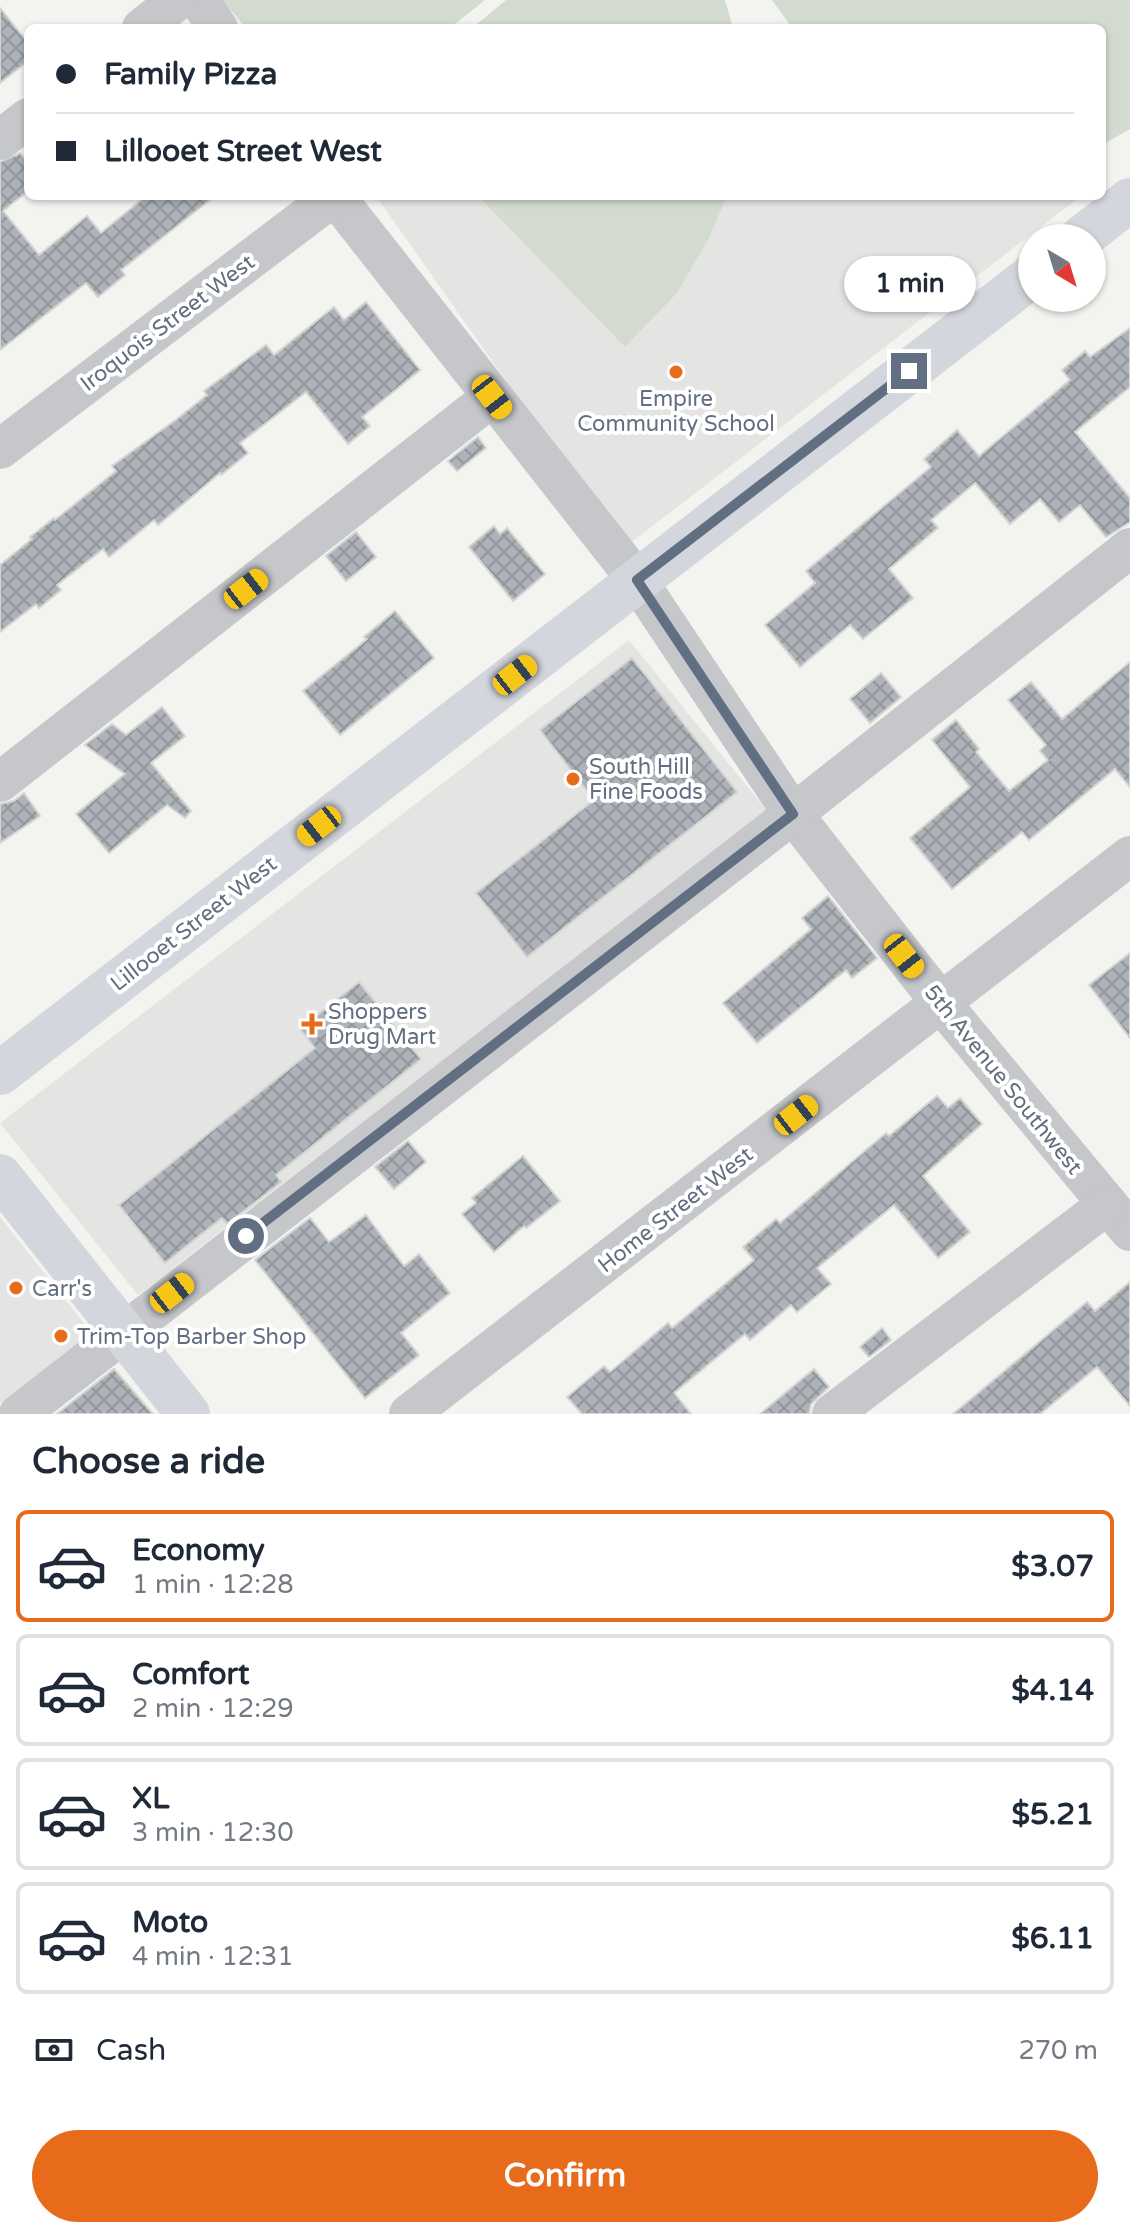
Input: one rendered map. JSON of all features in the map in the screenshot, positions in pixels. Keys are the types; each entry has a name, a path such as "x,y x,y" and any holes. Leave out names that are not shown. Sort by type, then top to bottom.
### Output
{"main road":[{"path":"1099,224 1130,200"},
{"name":"Lillooet Street West","path":"0,1073 1018,287"},
{"path":"0,1176 188,1414"}],"street":[{"path":"147,24 178,0"},
{"path":"199,0 215,24"},
{"path":"0,140 24,121"},
{"name":"Iroquois Street West","path":"0,449 329,200"},
{"name":"5th Avenue Southwest","path":"337,200 637,580 793,814 941,1003 1119,1218"},
{"path":"0,782 492,397"},
{"path":"19,1414 793,814 1130,548"},
{"name":"Home Street West","path":"409,1414 1130,856"},
{"path":"832,1414 1119,1218"}],"shaded area":[{"path":"222,0 485,0 455,24 243,24"},
{"path":"506,0 725,0 732,24 477,24"},
{"path":"772,0 1130,0 1130,129 1106,143 1106,24 789,24"},
{"name":"Empire Community School","path":"379,200 1076,200 1045,224 1018,224 1018,245 624,548"},
{"path":"482,200 725,200 709,238 676,294 625,347"},
{"path":"629,640 767,811 138,1295 0,1123"},
{"path":"0,1217 94,1336 0,1404"}],"building":[{"path":"0,8 24,38 24,64 0,83"},
{"path":"20,153 24,158 24,194 3,211 39,255 87,216 101,233 141,200 210,200 121,270 125,275 98,297 86,283 0,350 0,162"},
{"path":"366,302 420,370 362,417 370,426 348,444 306,392 240,443 248,453 158,525 154,520 109,557 103,549 57,585 61,590 39,608 36,604 0,632 0,565 32,539 30,537 116,471 112,466 207,395 204,391 266,345 274,355 334,307 344,320"},
{"path":"1130,328 1130,387 1075,432 1130,498 1130,522 1106,537 1080,505 1059,522 1040,499 1010,524 975,483 931,520 938,528 889,569 913,598 863,639 850,625 800,667 765,625 815,583 806,571 931,467 924,459 957,430 979,456 1070,380 1062,370 1085,351 1090,357"},
{"path":"478,437 486,448 457,471 448,461"},
{"path":"494,526 500,534 507,528 545,574 513,601 469,547"},
{"path":"356,532 376,557 346,581 326,556"},
{"path":"395,611 434,658 340,735 303,691 367,639 364,637"},
{"path":"632,658 737,792 527,957 476,893 594,800 540,730"},
{"path":"1130,662 1130,787 1115,769 1029,840 1022,832 952,889 910,838 970,787 932,740 956,720 979,749 976,752 1009,791 1048,760 1040,751 1046,745 1008,700 1031,682 1062,719"},
{"path":"881,673 901,697 870,723 850,699"},
{"path":"162,707 185,736 151,763 191,811 185,818 167,805 109,853 76,814 125,774 85,745 112,724 126,735"},
{"path":"24,793 40,816 0,843 0,804 14,801"},
{"path":"828,896 877,958 852,978 846,970 757,1043 723,1003 811,929 802,918"},
{"path":"1130,953 1130,1038 1089,985"},
{"path":"359,982 421,1059 276,1175 281,1182 227,1224 222,1218 165,1263 119,1205 315,1048 300,1029"},
{"path":"937,1096 948,1108 960,1098 982,1124 923,1176 970,1232 938,1258 894,1205 817,1268 831,1284 797,1312 791,1305 750,1340 745,1334 674,1393 691,1414 582,1414 567,1397 604,1366 610,1372 668,1323 672,1328 754,1260 743,1247 776,1219 780,1223 886,1133 889,1136"},
{"path":"408,1141 426,1162 394,1189 375,1167"},
{"path":"523,1156 560,1201 494,1252 462,1214 476,1203 472,1198"},
{"path":"366,1215 404,1266 419,1254 450,1293 401,1333 419,1355 365,1398 255,1260 310,1218 329,1242"},
{"path":"1130,1282 1130,1406 1097,1367 1040,1414 953,1414 1087,1302 1095,1311"},
{"path":"882,1328 891,1340 869,1357 860,1347"},
{"path":"114,1369 153,1414 57,1414"},
{"path":"814,1369 829,1387 811,1404 809,1414 760,1414"}],"place":[{"name":"Empire Community School","path":"676,372"},
{"name":"South Hill Fine Foods","path":"573,779"},
{"name":"Shoppers Drug Mart","path":"312,1024"},
{"name":"Carr's","path":"16,1288"},
{"name":"Trim-Top Barber Shop","path":"61,1336"}],"route":[{"path":"246,1236 793,814 637,580 909,371"}]}
